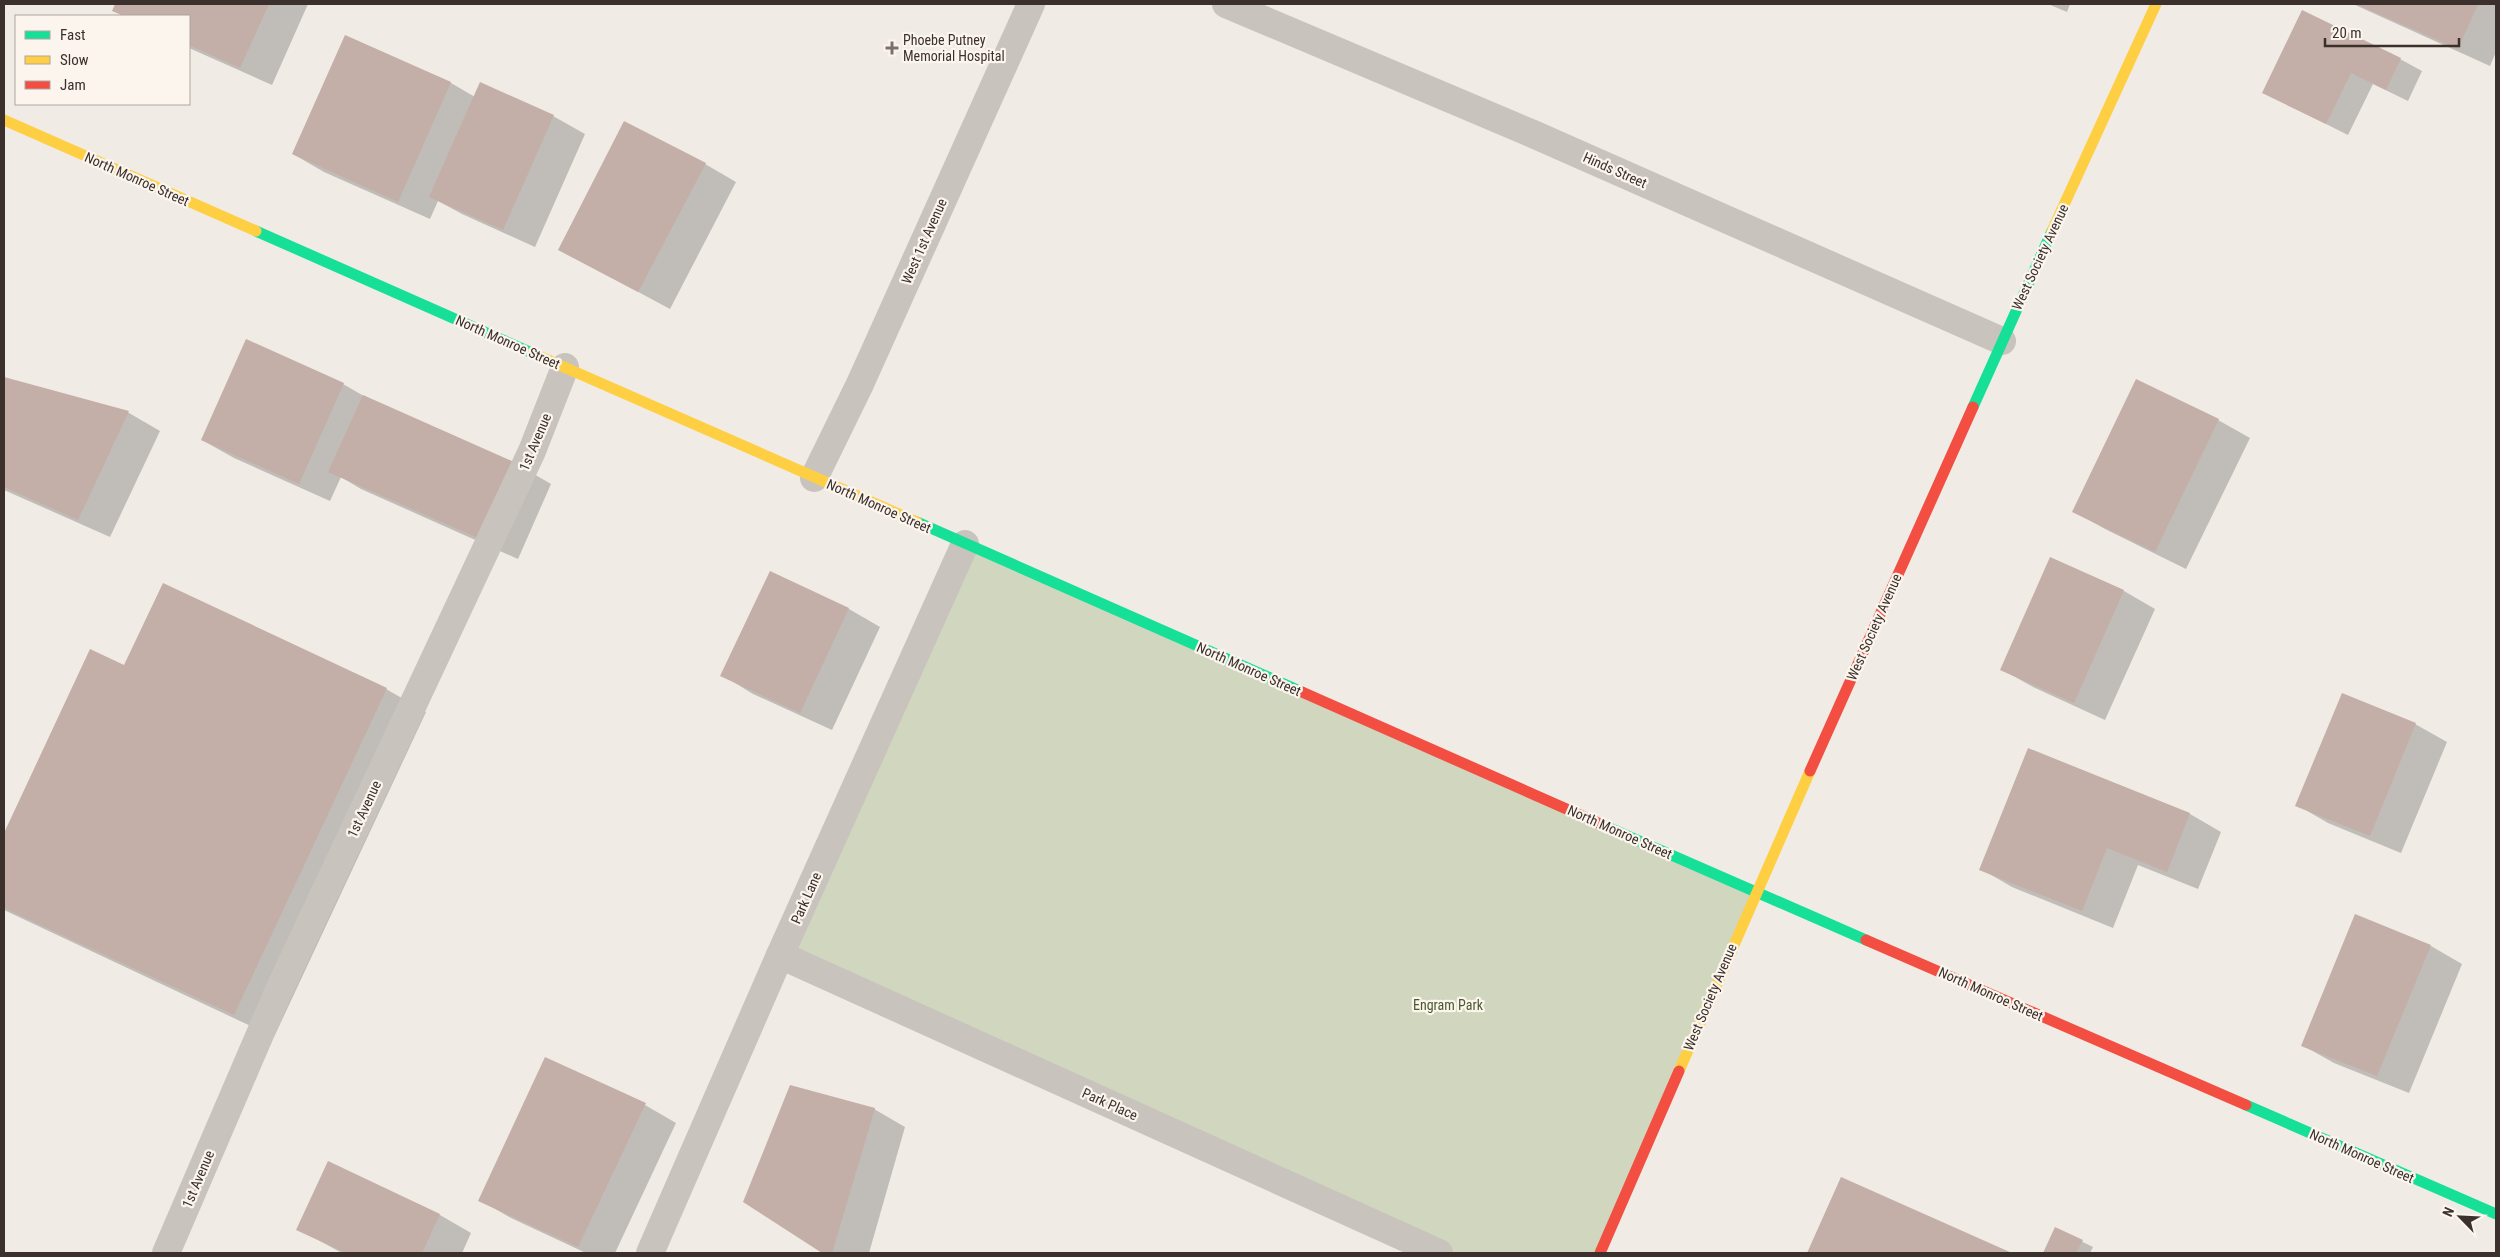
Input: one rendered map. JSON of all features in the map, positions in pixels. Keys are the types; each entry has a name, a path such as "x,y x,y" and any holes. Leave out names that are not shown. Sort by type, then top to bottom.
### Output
{"main road":[{"name":"West Society Avenue","path":"1600,1253 1755,892 2002,341 2156,4"},
{"name":"North Monroe Street","path":"4,120 1755,892 2496,1214"}],"street":[{"name":"West 1st Avenue","path":"814,478 864,375 1031,4"},
{"name":"Hinds Street","path":"1226,4 1534,134 2002,341"},
{"name":"1st Avenue","path":"166,1253 279,990 528,460 565,367"},
{"name":"Park Lane","path":"650,1253 780,954 965,544"},
{"name":"Park Place","path":"780,954 1439,1253"}],"green space":[{"name":"Engram Park","path":"969,549 1752,892 1597,1253 1447,1253 788,952"}],"building":[{"path":"115,4 269,4 240,68 190,45 190,15 122,15 112,11"},
{"path":"2356,4 2478,4 2458,49"},
{"path":"2302,10 2401,58 2386,90 2351,73 2326,124 2262,93"},
{"path":"345,35 451,82 398,202 292,154"},
{"path":"480,82 554,115 503,230 429,197"},
{"path":"624,121 706,163 638,292 558,250"},
{"path":"246,339 344,383 299,484 201,440"},
{"path":"4,377 129,411 78,520 4,487"},
{"path":"2136,379 2219,419 2155,552 2072,512"},
{"path":"363,395 521,465 487,542 328,472"},
{"path":"2050,557 2124,590 2074,703 2000,670"},
{"path":"770,571 849,608 800,713 720,676"},
{"path":"163,583 387,688 234,1015 4,908 4,833 90,649 124,665"},
{"path":"2342,693 2416,723 2370,836 2295,806"},
{"path":"2028,748 2190,813 2167,872 2107,848 2082,911 1979,870"},
{"path":"2355,914 2431,945 2377,1076 2301,1046"},
{"path":"545,1057 646,1103 578,1247 478,1201"},
{"path":"790,1085 875,1108 832,1253 822,1253 743,1202"},
{"path":"328,1161 440,1214 422,1253 346,1253 296,1230"},
{"path":"1841,1177 2012,1253 1807,1253"},
{"path":"2055,1227 2083,1240 2076,1253 2043,1253"}],"traffic: fast":[{"path":"256,231 532,353"},
{"path":"1973,407 2052,231"},
{"path":"917,522 1302,692"},
{"path":"1605,826 1866,940"},
{"path":"2246,1105 2496,1214"}],"traffic: slow":[{"path":"2052,231 2156,4"},
{"path":"4,120 256,231"},
{"path":"532,353 917,522"},
{"path":"1679,1071 1810,771"}],"traffic: jam":[{"path":"1810,771 1973,407"},
{"path":"1302,692 1605,826"},
{"path":"1866,940 2246,1105"},
{"path":"1600,1253 1679,1071"}],"place":[{"name":"Phoebe Putney Memorial Hospital","path":"892,48"}]}
